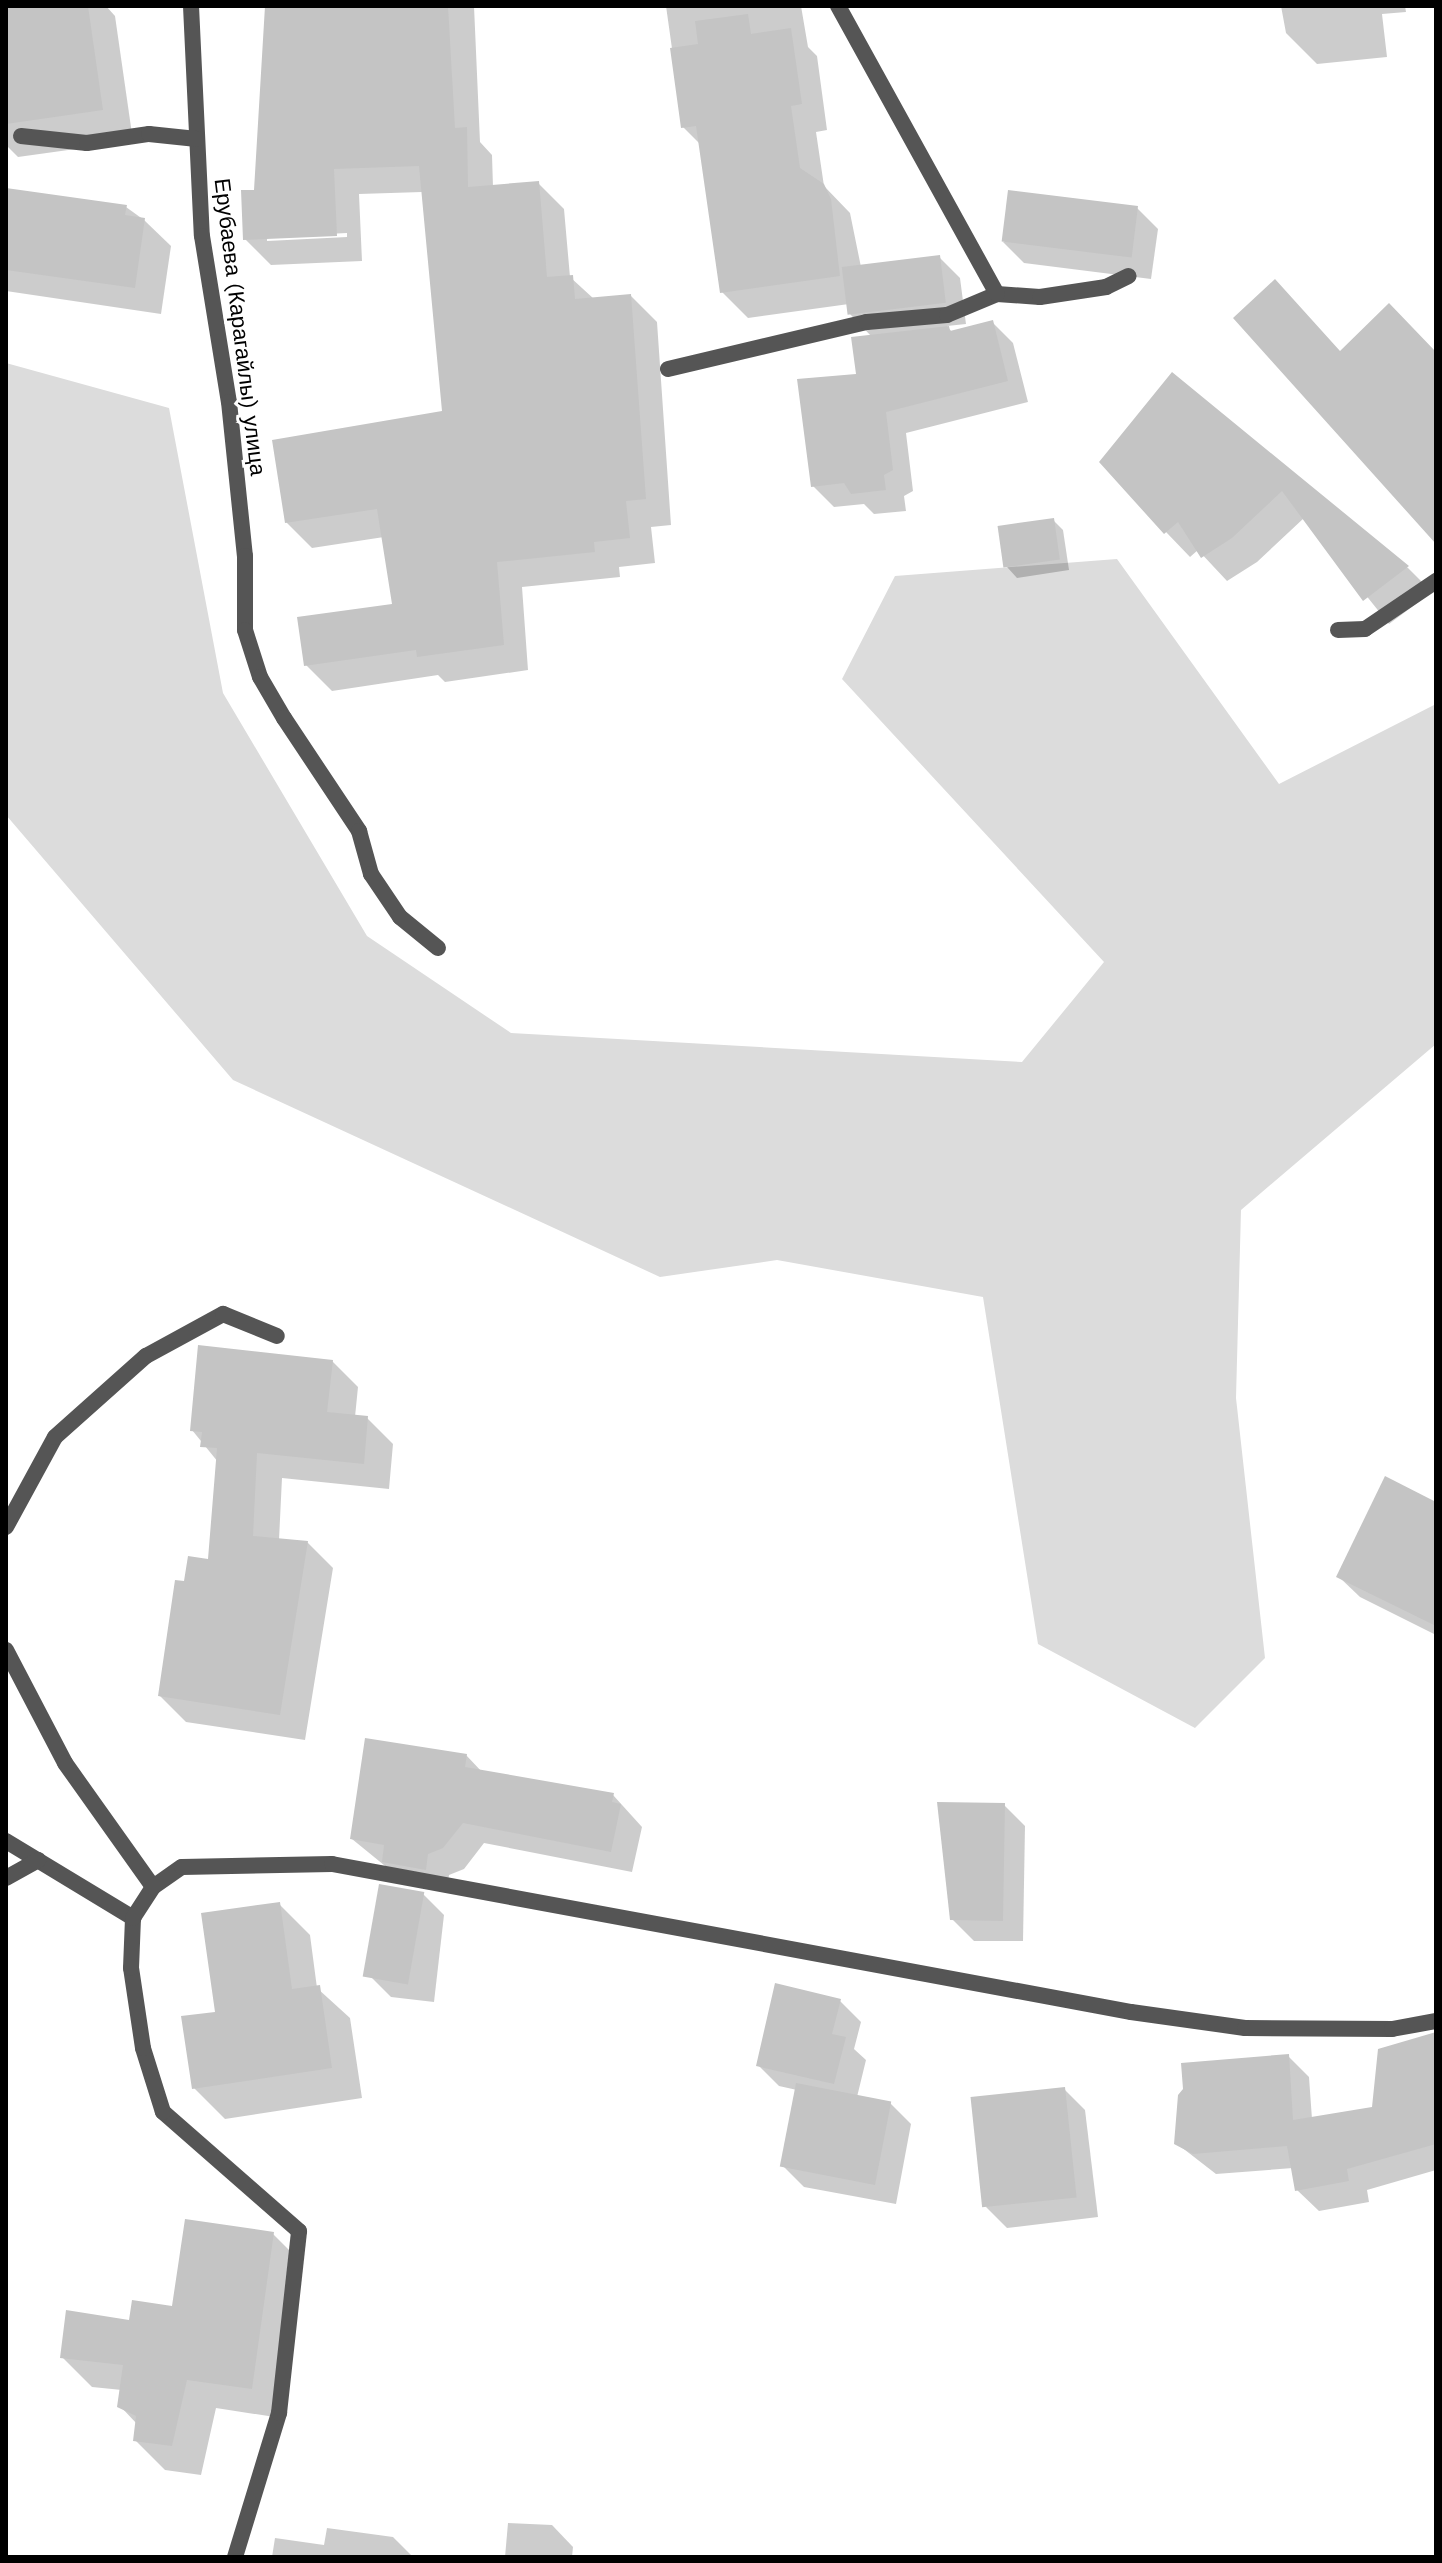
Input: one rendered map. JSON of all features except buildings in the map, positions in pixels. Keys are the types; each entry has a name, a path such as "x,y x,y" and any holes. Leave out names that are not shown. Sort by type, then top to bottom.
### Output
{"street":[{"name":"Ерубаева (Карагайлы) улица","path":"191,6 202,236 229,402 245,556 245,630 260,677 359,831 371,874 400,917 438,948"},
{"path":"838,6 997,294"},
{"path":"21,136 87,143 149,134 197,139"},
{"path":"668,369 867,322 947,315 997,294 1053,295 1106,287 1129,276"},
{"path":"1338,630 1365,629 1436,581"},
{"path":"6,1527 55,1437 146,1356 223,1314 277,1336"},
{"path":"6,1650 65,1763 153,1887"},
{"path":"6,1841 133,1918"},
{"path":"6,1878 38,1860"},
{"path":"235,2557 279,2413 299,2231 163,2112 137,2008 131,1968 133,1918 153,1887 182,1867 332,1864 1131,2012 1245,2028 1392,2029 1436,2021"}],"shaded area":[{"path":"6,363 169,408 223,693 367,936 511,1033 1022,1062 1104,962 842,679 895,576 1117,559 1279,784 1436,704 1436,1044 1241,1210 1236,1398 1265,1658 1195,1728 1038,1644 983,1297 777,1260 660,1277 233,1080 6,815"}]}
